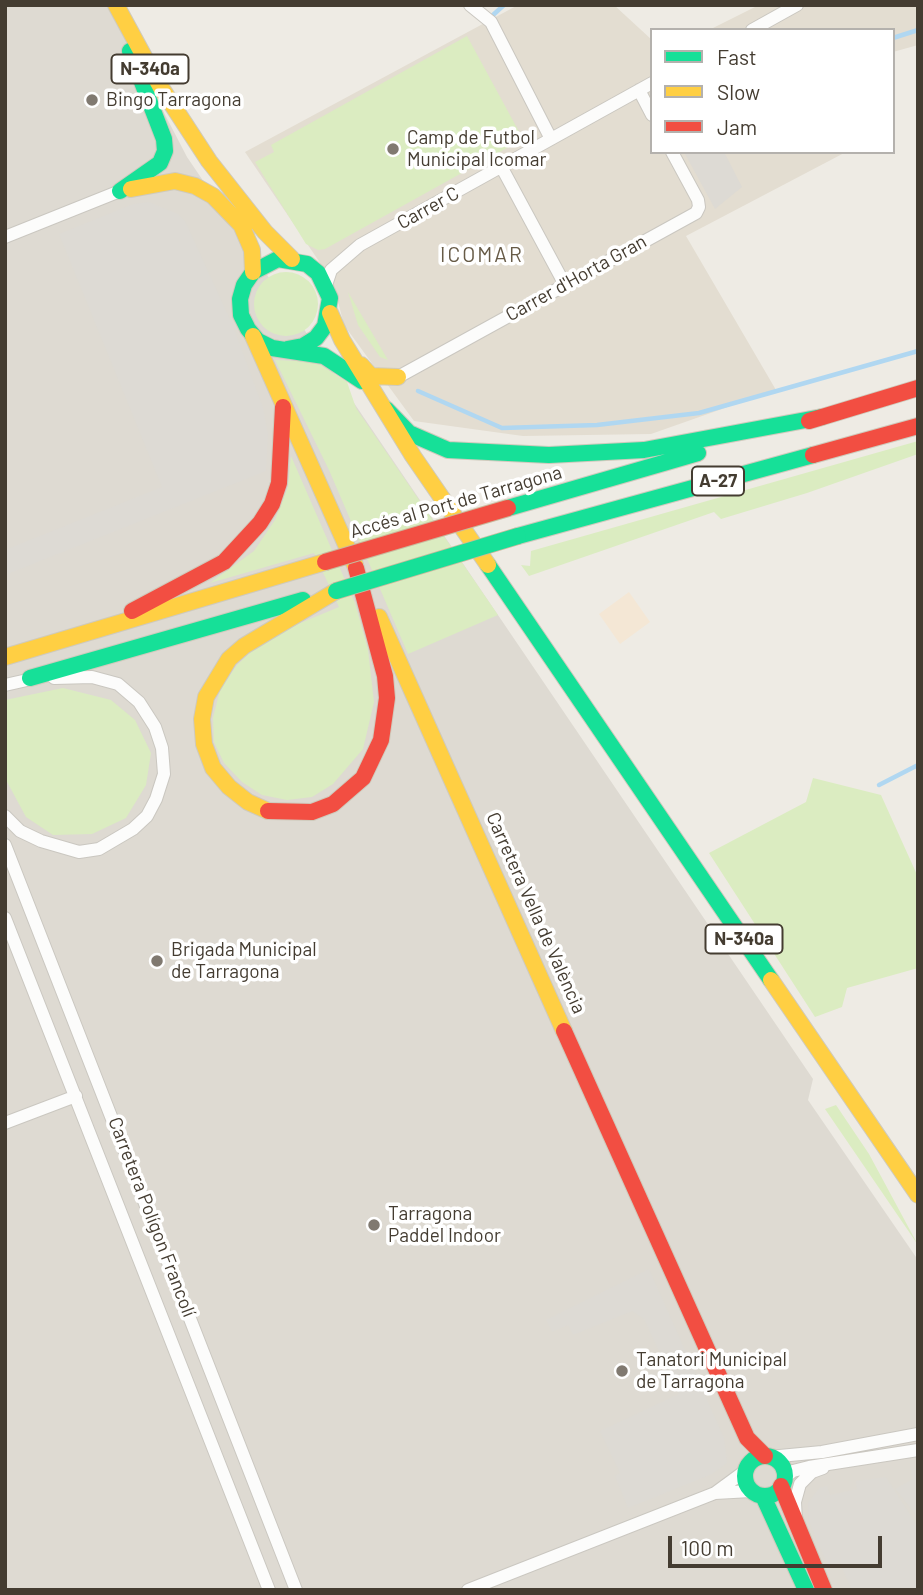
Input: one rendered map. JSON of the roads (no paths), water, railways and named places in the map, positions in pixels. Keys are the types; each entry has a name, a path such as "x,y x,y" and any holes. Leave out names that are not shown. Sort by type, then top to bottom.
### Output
{"main road":[{"name":"N-340a","path":"115,5 160,86 209,161 265,232 292,259 306,264 326,285 330,313 372,390"},
{"path":"115,5 164,138 165,151 160,163 120,191"},
{"name":"N-340a","path":"209,161 244,228 252,250 253,272"},
{"path":"120,191 174,181 195,186 213,196 244,228"},
{"path":"103,628 224,562 260,523 272,505 279,483 283,454 283,407 276,382 241,315 240,299 244,285 253,272 278,259 292,259"},
{"path":"287,349 303,346 316,338 330,313"},
{"name":"N-340a","path":"251,333 272,348 324,356 353,372 386,408 413,456 918,1195"},
{"path":"354,357 371,376 386,379 397,377"},
{"name":"Accés al Port de Tarragona","path":"5,657 918,388"},
{"name":"Carretera Vella de València","path":"283,407 455,782 747,1438 747,1468"},
{"path":"386,408 409,433 426,443 448,450 549,455 644,450 822,417"},
{"name":"A-27","path":"30,678 518,536 918,426"},
{"path":"335,591 244,646 229,659 206,697 202,719 204,744 214,768 229,787 248,802 268,811 312,812 333,804 352,790 374,760 385,719 386,687 380,649 356,568"},
{"name":"Carretera Vella de València","path":"747,1438 767,1456"},
{"path":"806,1590 757,1493 746,1481 747,1468 767,1456 782,1466 783,1482 796,1527 824,1590"},
{"path":"757,1493 775,1493 783,1482"}],"street":[{"path":"470,5 491,22 551,139"},
{"path":"756,28 797,5"},
{"name":"Carrer C","path":"326,285 331,270 360,245 650,84"},
{"path":"639,90 650,111"},
{"name":"Carrer d'Horta Gran","path":"397,377 564,283 696,213 699,208 698,200 673,154"},
{"path":"502,168 564,283"},
{"path":"5,237 120,191"},
{"path":"5,816 20,831 61,849 79,852 99,849 133,830 147,816 164,774 162,748 155,727 139,702 118,684 92,677 30,678"},
{"name":"A-27","path":"5,685 30,678"},
{"name":"Carretera Polígon Francolí","path":"5,845 296,1590"},
{"name":"Carretera Polígon Francolí","path":"5,918 269,1590"},
{"path":"5,1124 76,1096"},
{"path":"767,1456 822,1452 918,1434"},
{"path":"783,1482 793,1471 808,1467 918,1450"},
{"path":"796,1527 795,1502 800,1484 812,1472 843,1461"},
{"path":"468,1590 715,1493 747,1468"},
{"path":"715,1493 757,1493"}],"waterway":[{"path":"493,15 504,5"},
{"path":"895,37 918,30"},
{"path":"418,391 502,428 597,425 699,413 918,351"},
{"path":"879,785 918,765"}],"place":[{"name":"Bingo Tarragona","path":"92,100"},
{"name":"Camp de Futbol Municipal Icomar","path":"393,149"},
{"name":"Brigada Municipal de Tarragona","path":"157,961"},
{"name":"Tarragona Paddel Indoor","path":"374,1225"},
{"name":"Tanatori Municipal de Tarragona","path":"622,1371"}],"district":[{"name":"ICOMAR","path":"482,255"}]}
